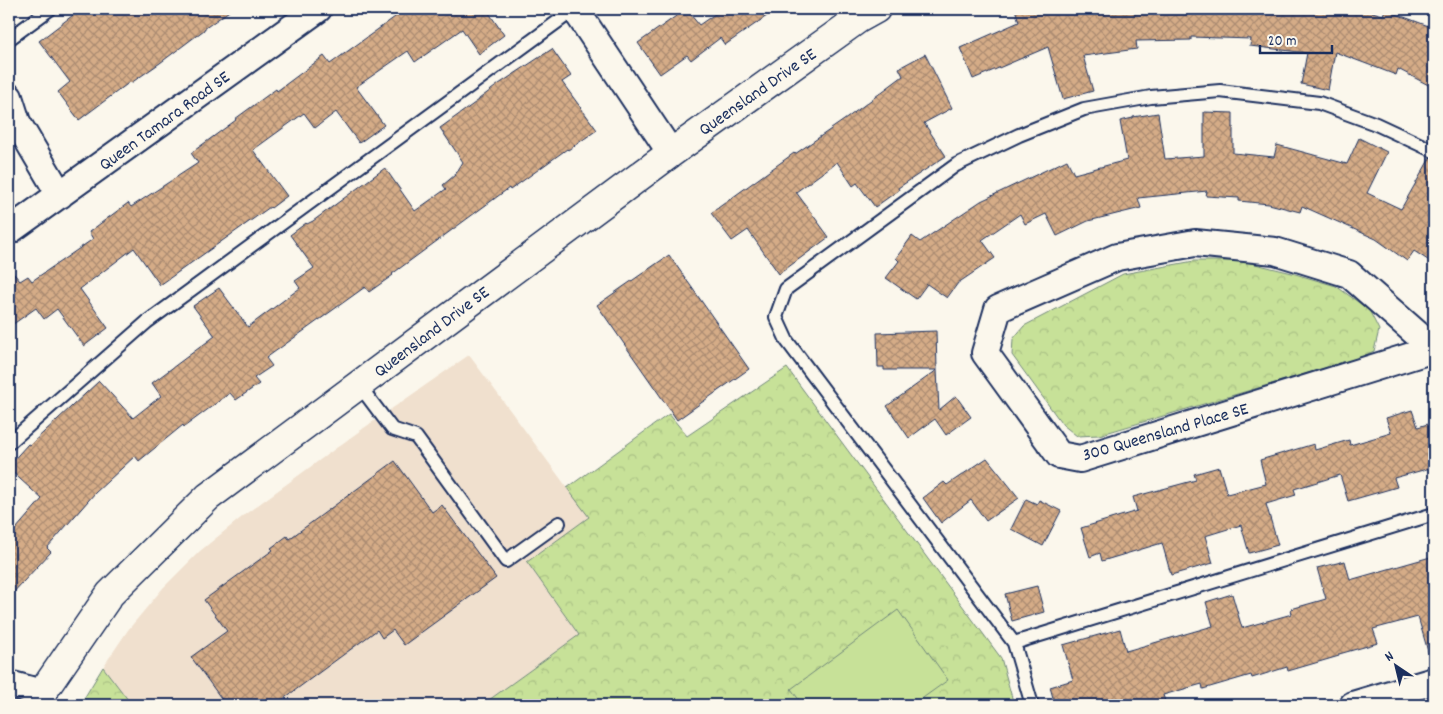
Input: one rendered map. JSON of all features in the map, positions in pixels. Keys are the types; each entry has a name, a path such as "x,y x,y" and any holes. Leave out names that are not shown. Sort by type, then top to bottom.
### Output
{"street":[{"name":"Queen Tamara Road SE","path":"9,231 318,9"},
{"path":"575,9 670,153"},
{"name":"Queensland Drive SE","path":"39,699 110,594 208,497 670,153 858,19 876,9"},
{"path":"9,97 17,122 60,195"},
{"name":"300 Queensland Place SE","path":"1195,243 1275,251 1349,274 1434,349 1080,459 1059,455 985,354 998,309 1117,257 1195,243"},
{"path":"1353,705 1434,681"},
{"path":"9,684 39,699"}],"lane":[{"path":"9,40 50,9"},
{"path":"9,443 147,322 575,9"},
{"path":"1032,705 1014,643 787,342 776,317 786,289 956,165 1019,135 1084,109 1151,97 1220,91 1230,92 1319,103 1376,124 1434,151"},
{"path":"358,385 392,429 416,437 506,560 559,523"},
{"path":"1014,643 1434,514"}],"shaded area":[{"path":"469,355 589,517 527,562 579,635 482,705 132,705 103,667 128,630 163,588 200,551 247,513 361,430"}],"green space":[{"path":"1194,261 1243,261 1336,286 1369,310 1379,330 1374,351 1359,358 1099,435 1077,436 1063,425 1012,355 1013,339 1024,326 1123,274"},
{"path":"787,368 1001,658 1014,705 482,705 579,635 527,562 589,517 567,488 669,414 687,436"},
{"path":"898,610 948,680 913,705 803,705 791,689"},
{"path":"103,667 132,705 80,705"}],"building":[{"path":"81,9 232,9 79,120 58,92 70,82 39,41"},
{"path":"406,9 490,9 487,10 504,35 479,54 462,29 415,62 408,51 356,87 384,125 359,143 336,112 315,128 304,113 253,150 287,196 160,285 134,248 80,289 108,328 84,346 57,309 44,319 36,308 9,327 9,268 20,281 28,276 32,281 93,239 89,232 128,203 131,207 198,163 191,153 276,89 277,91 324,56 330,64"},
{"path":"686,9 699,25 722,9 777,9 725,45 720,38 691,60 687,55 660,74 638,43"},
{"path":"1015,9 1362,9 1383,15 1385,10 1434,28 1434,88 1398,69 1396,75 1335,52 1328,90 1301,84 1307,53 1250,46 1251,39 1191,37 1191,40 1136,41 1137,49 1083,56 1093,91 1063,99 1048,47 973,79 960,48 1019,22"},
{"path":"552,49 571,76 562,82 597,130 510,190 509,188 369,292 365,287 266,358 272,366 254,378 259,384 236,400 230,393 184,427 183,425 139,461 135,456 95,493 47,548 51,552 9,597 9,537 42,499 9,469 9,465 28,444 30,445 99,381 133,418 161,396 152,383 215,336 193,306 219,288 248,327 300,288 295,281 314,268 290,235 306,223 313,221 385,168 415,211 446,189 443,185 455,175 463,162 440,128 499,84"},
{"path":"925,54 952,108 924,123 946,156 898,188 899,190 875,207 857,183 853,186 837,162 796,192 829,237 779,274 748,230 732,241 711,213 794,153 847,118 903,76 899,68"},
{"path":"1204,112 1233,113 1233,153 1274,157 1277,145 1347,164 1359,138 1387,152 1367,193 1401,209 1430,158 1434,159 1434,264 1414,251 1407,261 1376,239 1302,206 1300,212 1269,204 1239,201 1239,198 1206,196 1207,191 1138,198 1141,208 1088,221 1057,236 1046,214 1025,224 1020,214 982,240 995,258 958,283 947,298 927,284 916,299 886,278 899,261 896,258 912,236 920,242 981,201 1067,160 1074,174 1127,160 1120,121 1158,113 1165,159 1204,156"},
{"path":"669,255 749,369 677,420 597,305"},
{"path":"936,331 937,370 884,370 884,367 878,367 877,333"},
{"path":"937,370 939,410 956,396 971,417 946,435 935,419 909,438 887,406"},
{"path":"1412,410 1418,427 1434,422 1434,467 1394,478 1397,487 1348,501 1340,475 1294,489 1296,495 1266,504 1278,545 1249,553 1241,525 1205,536 1213,563 1171,575 1162,543 1102,561 1100,553 1090,557 1081,528 1137,511 1133,497 1196,480 1194,474 1219,467 1227,494 1266,484 1260,460 1314,444 1315,450 1349,440 1350,445 1391,433 1386,418"},
{"path":"987,458 1019,498 986,521 971,500 941,523 923,498 944,482 947,485"},
{"path":"395,461 432,512 442,505 496,578 404,645 393,630 382,638 377,630 275,705 226,705 191,657 227,631 204,600 273,550 271,548 287,536 289,539"},
{"path":"1026,499 1037,504 1039,500 1061,511 1043,546 1011,529"},
{"path":"1434,556 1434,654 1429,655 1418,617 1373,629 1378,643 1339,654 1339,656 1288,671 1287,667 1252,678 1251,675 1203,689 1202,684 1163,695 1165,701 1149,705 1055,705 1050,687 1073,680 1063,645 1120,629 1126,651 1213,626 1206,602 1232,594 1242,628 1292,614 1291,609 1326,599 1317,568 1345,561 1350,580"},
{"path":"1037,586 1044,612 1012,621 1005,594"}]}
